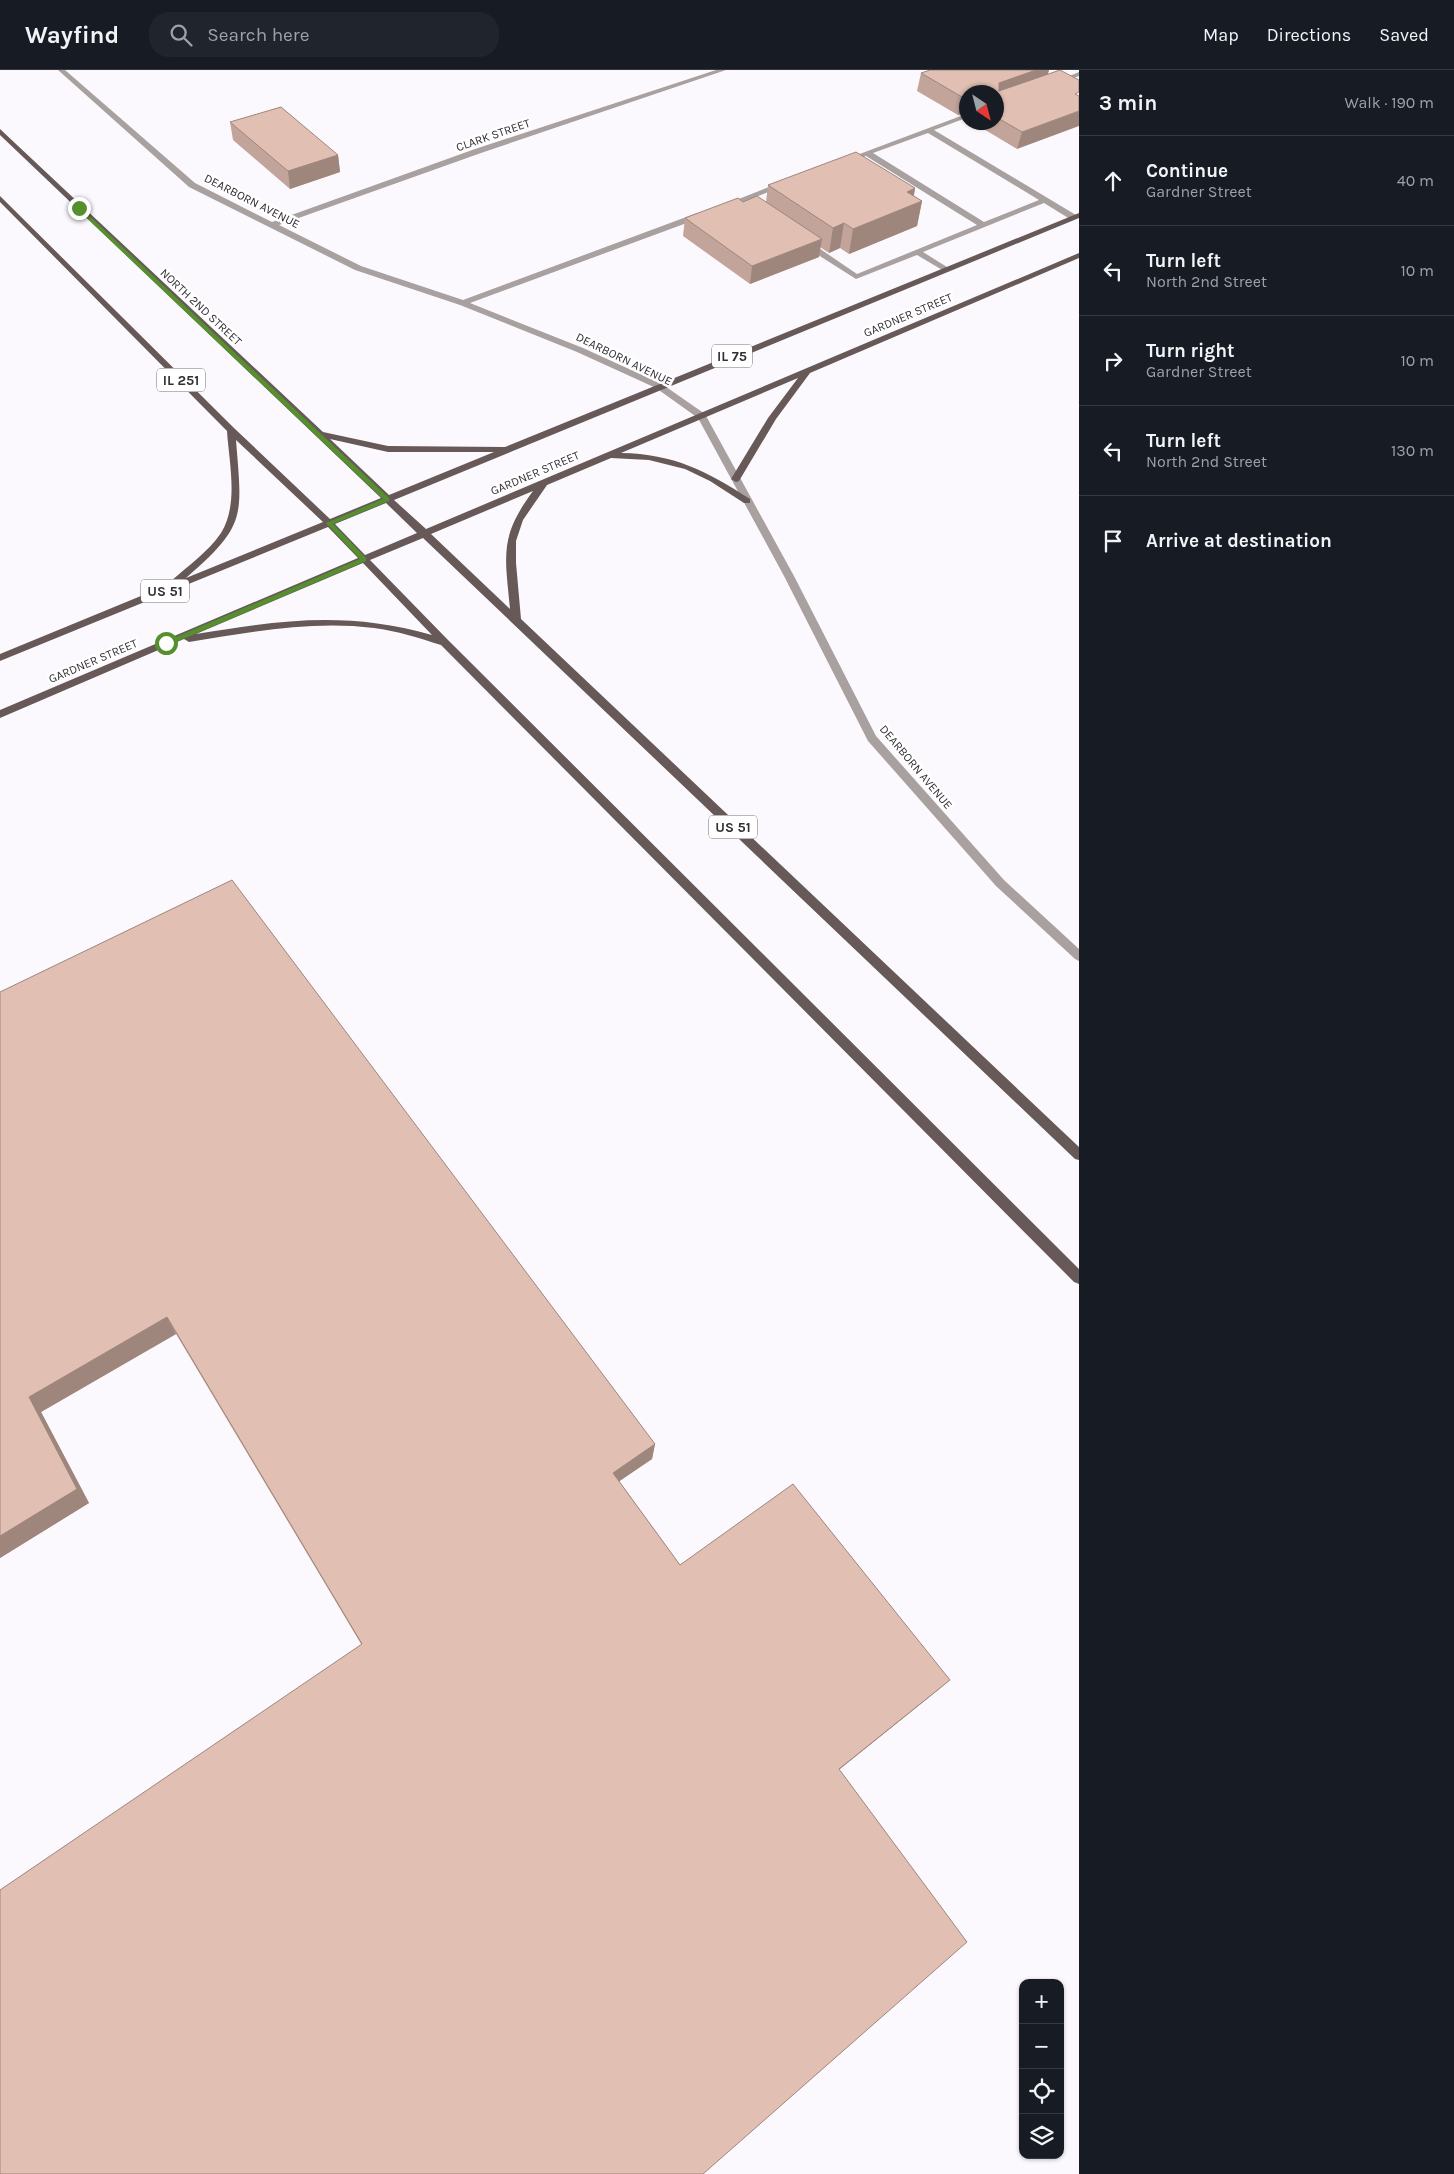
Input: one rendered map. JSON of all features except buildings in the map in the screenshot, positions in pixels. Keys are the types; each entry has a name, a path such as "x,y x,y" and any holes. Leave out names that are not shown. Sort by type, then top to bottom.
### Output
{"main road":[{"name":"NORTH 2ND STREET","path":"0,131 387,499"},
{"name":"IL 251","path":"0,198 231,430 329,523 444,642"},
{"name":"GARDNER STREET","path":"0,658 1076,216"},
{"name":"GARDNER STREET","path":"0,714 806,373 1079,255"},
{"path":"736,479 772,418 806,373"},
{"path":"164,591 211,551 225,534 233,518 236,499 231,430"},
{"path":"317,433 388,449 507,449"},
{"path":"609,456 650,457 672,462 716,481 747,501"},
{"path":"516,622 511,549 512,535 529,502 544,483"},
{"name":"US 51","path":"387,499 1079,1155"},
{"path":"166,643 228,632 330,623 378,626 403,630 444,642 1079,1278"}],"street":[{"name":"DEARBORN AVENUE","path":"61,70 192,185 358,268 463,303 580,350 659,386 702,416 789,576 872,738 1000,884 1079,956"},
{"name":"CLARK STREET","path":"272,225 478,151 723,70"},
{"path":"1052,84 1078,72"},
{"path":"841,163 959,119"},
{"path":"929,130 1044,200 1076,216"},
{"path":"868,153 983,225"},
{"path":"714,210 787,183"},
{"path":"742,200 750,205"},
{"path":"799,238 856,277 1044,200"},
{"path":"463,303 705,214"},
{"path":"917,252 944,269"}],"route":[{"path":"79,208 387,499 329,523 364,560 166,643"}]}
